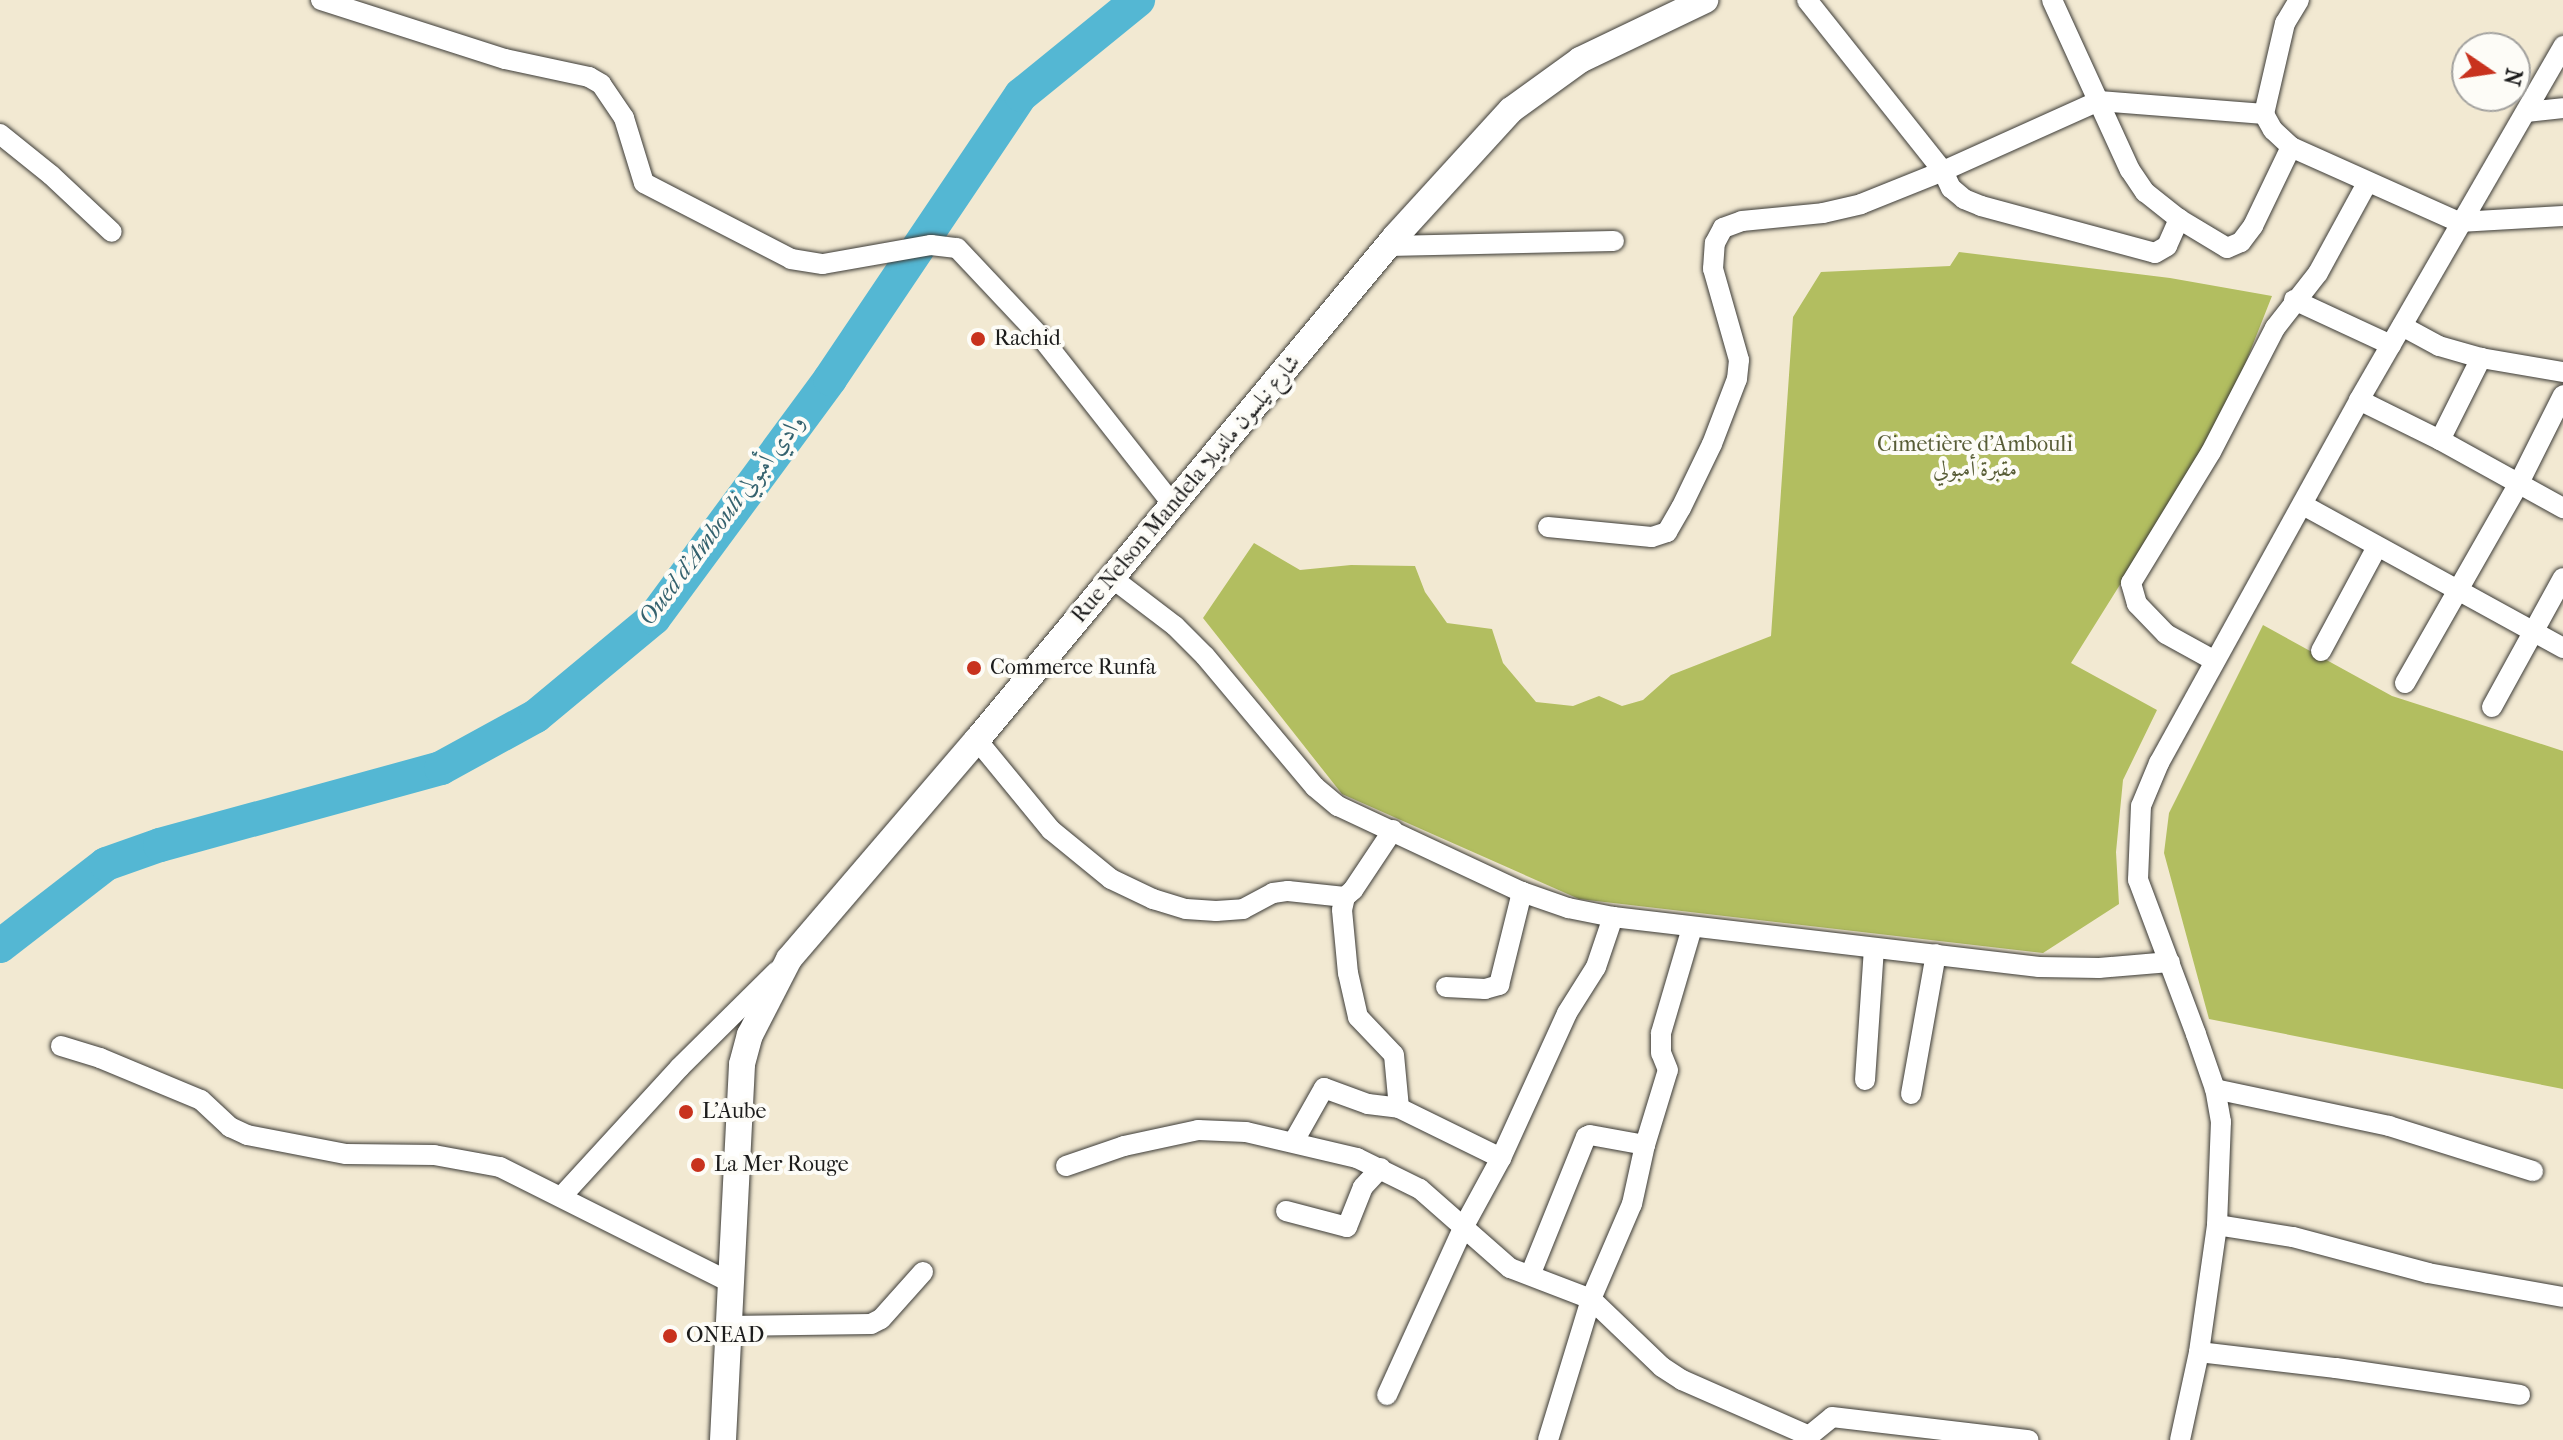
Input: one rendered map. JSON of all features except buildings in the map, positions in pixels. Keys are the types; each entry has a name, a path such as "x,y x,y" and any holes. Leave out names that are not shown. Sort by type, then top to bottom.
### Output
{"main road":[{"name":"Rue Nelson Mandela شارع نيلسون مانديلا","path":"723,1440 742,1064 750,1035 789,959 977,740 1388,246 1511,110 1580,60 1705,0"}],"street":[{"path":"321,0 505,59 589,77 601,84 624,118 644,183 791,259 823,264 931,245 957,248 1034,329 1173,505"},
{"path":"1807,0 1958,193 1981,206 2155,253 2167,246 2179,219"},
{"path":"2052,0 2130,170 2145,192 2179,219 2227,248 2241,242 2253,226 2291,147"},
{"path":"2299,0 2285,23 2264,114 2273,130 2291,147 2459,222 2563,216"},
{"path":"2531,103 2563,46"},
{"path":"1548,527 1652,537 1667,532 1717,432 1737,379 1739,360 1713,269 1715,243 1723,228 1742,221 1823,213 1861,204 2099,101 2264,114"},
{"path":"2531,111 2563,108"},
{"path":"2180,1440 2199,1352 2217,1225 2221,1122 2215,1089 2138,880 2141,806 2159,763 2359,400 2459,222 2526,112"},
{"path":"0,134 51,175 112,232"},
{"path":"2215,661 2166,634 2137,604 2131,583 2142,559 2211,452 2253,365 2294,300 2318,273 2367,183"},
{"path":"1388,246 1614,241"},
{"path":"2294,300 2391,345"},
{"path":"2402,326 2439,346 2481,358 2563,372"},
{"path":"2440,440 2481,358"},
{"path":"2405,683 2519,483 2563,395"},
{"path":"2359,400 2440,440 2563,508"},
{"path":"2303,505 2563,648"},
{"path":"2321,651 2377,547"},
{"path":"1112,578 1175,626 1205,656 1315,787 1338,806 1522,892 1568,908 1613,917 2039,967 2099,968 2170,962"},
{"path":"2492,707 2563,578"},
{"path":"977,740 1051,830 1111,879 1153,899 1186,909 1216,911 1243,909 1273,893 1288,891 1345,897"},
{"path":"1393,830 1353,890 1345,897 1342,910 1348,973 1358,1017 1394,1055 1399,1108"},
{"path":"1446,987 1485,989 1499,985 1522,892"},
{"path":"1387,1395 1567,1013 1596,967 1613,917"},
{"path":"1548,1440 1591,1299 1632,1204 1645,1145 1668,1070 1661,1053 1661,1033 1692,928"},
{"path":"1865,1080 1874,948"},
{"path":"1911,1094 1936,954"},
{"path":"561,1197 680,1067 789,959"},
{"path":"61,1046 100,1058 201,1100 230,1127 247,1135 346,1154 434,1155 500,1167 732,1283"},
{"path":"1294,1141 1324,1088 1368,1104 1399,1108 1501,1158"},
{"path":"2215,1089 2389,1126 2533,1171"},
{"path":"1066,1166 1124,1146 1198,1130 1246,1132 1294,1141 1381,1168 1420,1189 1510,1268 1531,1273 1591,1299 1662,1367 1682,1380 1806,1438 1832,1417 1844,1417 2029,1440"},
{"path":"1531,1273 1586,1137 1590,1135 1645,1145"},
{"path":"1286,1211 1347,1227 1363,1187 1381,1168"},
{"path":"2217,1225 2293,1237 2428,1273 2563,1297"},
{"path":"729,1326 871,1324 881,1319 923,1272"},
{"path":"2199,1352 2520,1395"}],"green space":[{"name":"Cimetière d'Ambouli مقبرة أمبولي","path":"1959,252 2170,278 2272,296 2223,420 2071,663 2157,710 2123,780 2116,852 2119,904 2043,953 1579,899 1342,794 1203,618 1254,543 1300,570 1351,565 1415,566 1425,592 1447,623 1492,629 1503,663 1536,702 1573,706 1599,696 1622,706 1643,700 1671,675 1771,636 1793,317 1821,272 1950,266"},
{"path":"2263,625 2392,696 2563,751 2563,1089 2209,1019 2164,853 2169,813"}],"waterway":[{"name":"Oued d'Ambouli وادي أمبولي","path":"0,946 106,864 160,845 441,768 536,716 654,618 830,379 1021,95 1138,0"}],"place":[{"name":"Rachid","path":"978,339"},
{"name":"Commerce Runfa","path":"974,668"},
{"name":"L'Aube","path":"686,1112"},
{"name":"La Mer Rouge","path":"698,1165"},
{"name":"ONEAD","path":"670,1336"}]}
